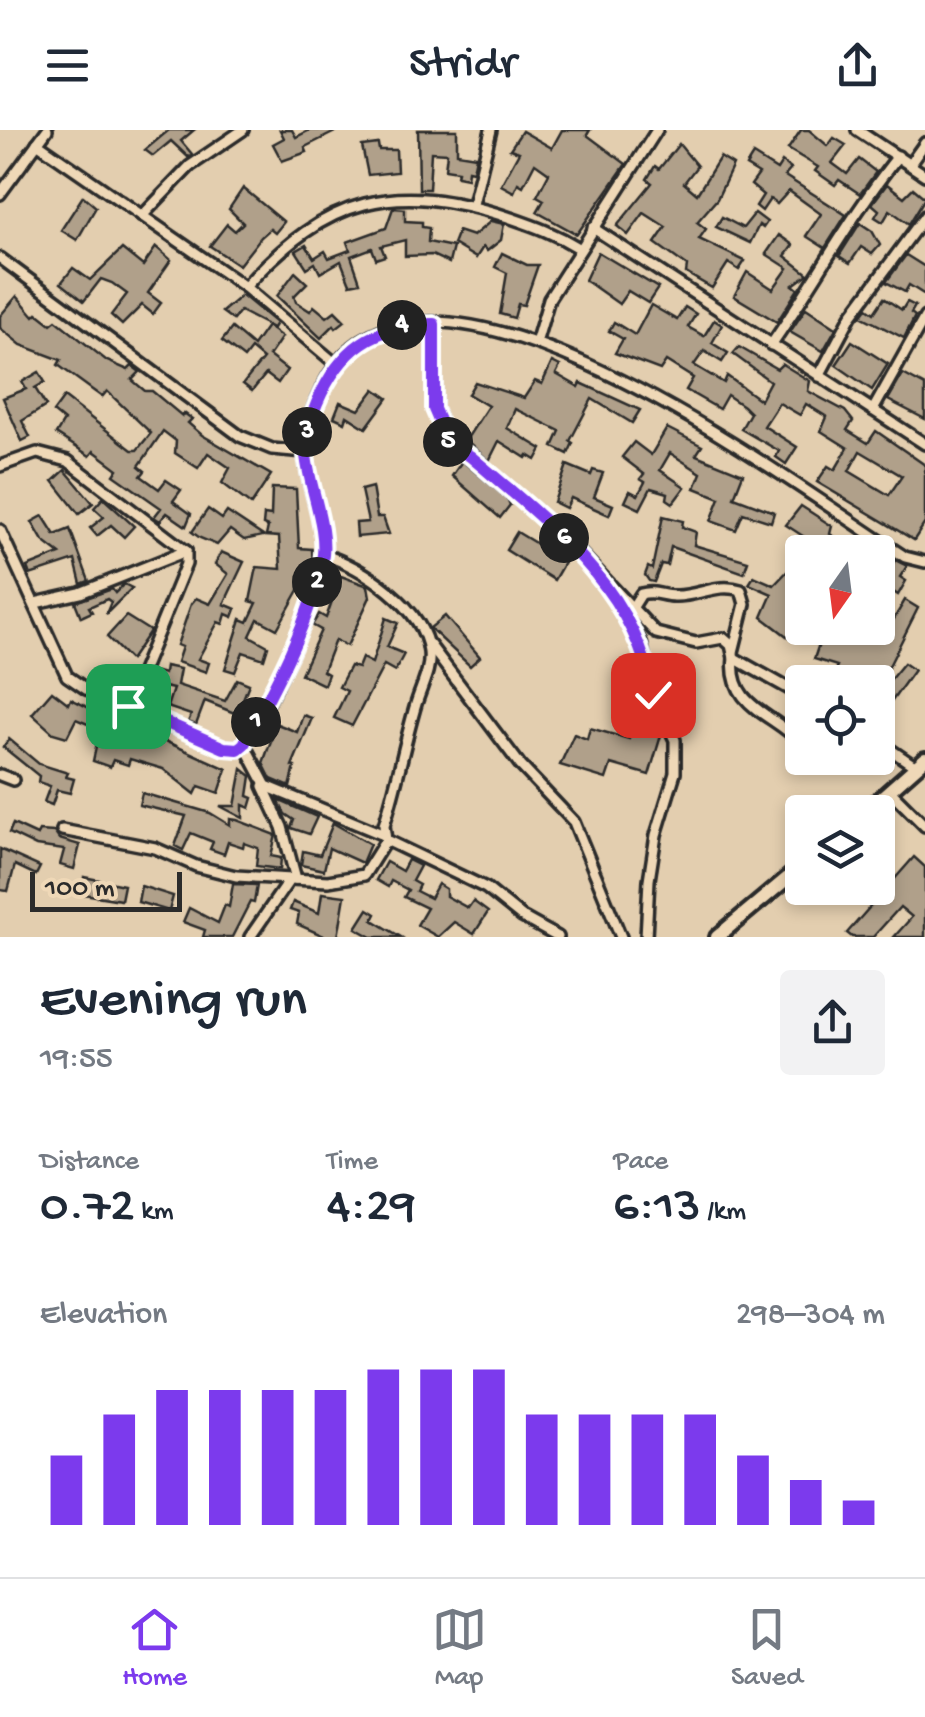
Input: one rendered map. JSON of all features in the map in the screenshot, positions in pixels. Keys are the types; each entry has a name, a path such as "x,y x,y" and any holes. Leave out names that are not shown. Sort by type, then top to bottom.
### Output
{"street":[{"path":"0,194 47,130"},
{"path":"142,216 190,166 242,130"},
{"path":"473,204 491,130"},
{"path":"536,343 549,299 578,248 657,130"},
{"path":"857,130 925,175"},
{"path":"37,143 245,287 336,364"},
{"path":"910,164 925,144"},
{"path":"771,345 822,272 849,218 898,156"},
{"path":"245,287 288,243 365,204 426,196 473,204 539,226 578,248"},
{"path":"819,376 851,316 925,216"},
{"path":"593,228 925,444"},
{"path":"0,258 240,436 272,450 305,452"},
{"path":"873,410 925,317"},
{"path":"434,324 434,409 450,446 470,456 570,542 605,583 641,642 653,695 675,740 674,773 656,835 646,937"},
{"path":"0,530 67,676 86,689 224,748 238,749 288,658 324,556 305,452 314,410 336,364 370,335 389,328 434,324 536,343 672,404 905,557 925,562"},
{"path":"0,466 36,453 68,460 186,551"},
{"path":"35,604 80,593 186,551"},
{"path":"128,706 186,564 186,551"},
{"path":"324,556 345,562 377,581 402,606 506,747 574,822 621,937"},
{"path":"605,583 634,605 662,637 696,643 723,638 733,655 785,686"},
{"path":"634,605 641,594 650,591 671,596 719,587 741,590 744,616 733,655 735,682 745,700 785,731"},
{"path":"62,830 154,848 216,872 293,879 358,878 385,838 415,706 428,669 427,642"},
{"path":"244,744 282,827 293,879 250,937"},
{"path":"886,795 920,763 895,750"},
{"path":"0,775 14,780"},
{"path":"262,783 486,888 522,917 558,937"},
{"path":"890,792 925,826"},
{"path":"718,937 785,880"}],"building":[{"path":"169,130 194,130 181,141 192,154 188,157 171,141 153,156 145,150"},
{"path":"280,130 292,130 296,137 310,130 339,130 305,147 307,152 282,161 273,144 284,138"},
{"path":"418,130 457,130 457,153 476,156 473,171 468,170 467,178 457,176 458,171 445,169 447,153 431,152 429,189 419,189"},
{"path":"562,130 590,130 587,135 626,164 577,234 537,212 544,200 537,196 549,173 535,163 523,186 518,183 514,192 501,185 519,152 510,149 522,131 552,148"},
{"path":"801,130 809,130 828,146 834,138 846,145 832,163 847,174 859,159 876,172 860,194 839,180 835,185 815,171 818,167 788,149"},
{"path":"378,144 379,150 396,150 397,172 368,175 362,146"},
{"path":"679,144 697,166 684,183 697,194 720,157 733,165 717,199 697,222 706,229 699,239 745,261 739,270 728,263 712,288 686,273 687,266 655,243 666,227 644,213 628,235 617,226 652,183 647,179 655,166 659,169"},
{"path":"753,155 777,170 782,162 791,169 785,176 846,215 825,248 806,236 821,214 789,191 777,204 770,199 762,211 756,206 763,195 751,185 759,174 746,166"},
{"path":"887,184 904,197 913,188 925,198 909,224 890,210 883,222 875,217 879,210 872,204"},
{"path":"243,188 284,222 275,233 270,229 261,237 239,265 210,246 227,224 235,231 243,223 229,209"},
{"path":"83,196 96,207 77,240 61,230"},
{"path":"393,208 405,209 405,221 422,222 422,227 429,228 428,242 453,247 449,263 432,255 405,256 405,240 381,246 385,256 376,259 372,248 351,256 360,282 350,284 341,261 320,273 315,263 307,268 296,251 306,245 314,258 325,251 329,258 350,250 347,242 386,228"},
{"path":"755,213 767,222 763,228 759,225 750,243 716,227 722,217 743,228"},
{"path":"491,221 504,224 501,240 487,251 483,247 476,258 453,244 458,231 473,236"},
{"path":"860,223 872,231 880,245 872,254 861,247 850,263 839,256"},
{"path":"779,235 793,245 785,256 808,274 793,285 798,289 777,322 734,296 747,272 773,289 788,268 766,254"},
{"path":"156,247 171,260 148,293 161,303 153,314 142,305 122,325 111,315 127,294 112,283 101,279 84,301 61,283 73,268 90,280 122,249 143,266"},
{"path":"598,252 658,288 648,303 628,291 619,304 585,280"},
{"path":"502,253 527,265 538,265 524,305 518,304 514,318 500,314 507,273 495,267"},
{"path":"906,255 925,267 925,295 909,285 905,292 886,282"},
{"path":"295,272 307,283 294,296 296,302 310,311 314,306 327,317 335,311 345,321 336,328 334,325 321,338 277,296"},
{"path":"242,295 276,323 273,328 240,311 233,320 222,312"},
{"path":"17,296 34,316 37,313 51,324 56,320 107,361 128,370 132,366 140,372 132,380 145,391 152,391 182,416 184,413 192,419 188,423 202,435 271,475 251,505 222,483 230,468 208,453 198,468 175,453 176,441 163,431 139,466 145,471 141,476 159,489 166,480 181,490 173,501 191,514 186,526 167,513 160,521 154,517 161,508 114,475 118,469 94,451 90,456 56,434 64,421 53,412 64,397 132,450 137,450 151,433 107,391 102,397 58,365 61,360 21,345 0,328 0,316"},
{"path":"884,298 902,310 907,302 915,306 911,313 915,316 904,338 861,316 867,308 874,313"},
{"path":"651,305 677,320 685,307 696,314 688,327 704,336 714,320 722,325 712,343 728,353 722,362 704,351 694,365 724,383 727,376 760,400 770,381 733,354 739,347 777,369 782,364 810,381 808,391 845,411 853,421 847,430 868,443 876,431 925,465 925,523 914,540 817,482 828,466 835,470 848,448 821,431 827,417 806,404 800,415 779,403 764,426 797,447 786,464 776,457 779,451 741,429 750,413 727,395 719,409 686,390 693,378 666,361 660,370 615,353 623,339 609,331 614,322 635,335","holes":["860,451 902,476 889,495 849,471"]},
{"path":"806,308 836,328 823,351 790,332"},
{"path":"267,326 282,337 269,356 287,370 278,383 266,374 252,391 243,384 263,359 251,349 244,358 222,341 232,328 253,346"},
{"path":"852,341 888,364 872,390 836,365"},
{"path":"552,362 560,366 556,374 579,387 581,383 640,410 632,423 592,399 570,441 573,443 568,454 553,447 560,431 515,409 507,428 542,449 536,460 499,441 489,461 466,440 488,406 468,394 475,382 524,398 535,381 542,384"},
{"path":"39,372 45,382 35,388 46,406 22,421 30,437 22,441 3,398 26,389 22,382"},
{"path":"903,374 925,386 925,419 888,400"},
{"path":"375,389 388,398 366,428 347,416 345,422 334,417 340,402 359,410"},
{"path":"667,428 702,446 696,455 743,474 734,497 774,512 771,522 743,513 736,530 711,521 720,498 695,488 701,473 670,453 660,470 685,487 673,503 667,499 668,493 651,488 640,509 625,502 630,491 638,495 645,482 640,479 644,474 622,457 634,442 651,455"},
{"path":"462,461 507,498 510,505 500,518 452,476"},
{"path":"567,465 591,475 593,470 603,473 594,497 613,505 609,515 571,498 566,508 554,502"},
{"path":"65,470 93,503 79,514 53,481"},
{"path":"372,487 377,517 383,517 389,534 357,537 356,523 368,522 361,490"},
{"path":"272,488 296,489 299,548 312,549 313,570 310,580 299,576 299,590 277,629 258,619 250,636 268,646 264,659 243,652 235,672 225,669 241,619 248,622 257,603 250,601 257,567 281,569 279,537 266,536 268,527 263,525 264,515 271,516"},
{"path":"103,498 134,526 124,537 111,525 97,536 90,528 104,517 94,508"},
{"path":"801,506 832,526 832,535 801,535 786,525"},
{"path":"208,509 222,519 227,512 263,536 244,540 230,530 217,545 200,538 192,532"},
{"path":"43,516 55,535 70,529 89,581 81,584 75,560 30,575 27,567 60,554 43,541 32,522"},
{"path":"663,516 683,521 682,527 696,532 694,545 748,561 744,573 671,547 667,565 661,564 654,582 649,581 645,575 648,567 652,569"},
{"path":"517,532 565,561 554,580 506,550"},
{"path":"221,552 244,562 224,604 236,609 233,617 226,614 223,624 218,622 198,659 209,663 206,672 177,662 182,647 177,645 191,604 196,598 210,604 228,574 215,564"},
{"path":"895,560 907,566 900,577 906,581 898,595"},
{"path":"785,574 785,635 762,617 772,594 749,584 754,576 774,585"},
{"path":"341,576 368,586 370,597 347,646 335,640 323,671 328,674 324,685 301,674 321,630 312,625 319,614 326,618"},
{"path":"124,584 132,588 106,614 111,602 107,599 89,607 92,612 81,617 75,602 112,589 115,593"},
{"path":"905,600 918,608 890,665 834,665 814,659 819,645 895,645 895,617"},
{"path":"126,616 150,631 130,660 107,637"},
{"path":"445,616 480,657 470,666 430,628"},
{"path":"386,618 398,623 387,647 404,654 395,671 384,665 352,726 334,718 347,691 339,687 350,666 358,668 362,658 372,663"},
{"path":"904,663 914,670 895,697 895,674"},
{"path":"165,666 180,669 177,685 225,701 237,679 249,684 237,714 205,701 196,725 188,722 191,715 167,707 173,689 155,685 157,672 164,674"},
{"path":"52,691 69,704 71,699 99,713 95,727 76,719 67,737 53,733 32,714"},
{"path":"303,715 312,718 292,766 295,767 290,787 271,779 263,763 277,724 297,732"},
{"path":"634,724 662,732 649,775 611,764 606,779 560,765 574,734 587,739 590,728 629,739"},
{"path":"126,732 149,734 227,769 219,793 199,786 195,794 163,769 130,759 128,765 113,760 110,767 93,761 98,738 122,745"},
{"path":"9,739 39,764 68,773 66,777 74,779 70,793 57,790 52,805 44,802 50,786 38,782 39,776 3,747"},
{"path":"242,769 251,776 248,796 253,798 250,808 243,805 243,818 220,806 235,806"},
{"path":"142,793 210,813 230,825 230,819 237,820 276,835 271,856 281,858 280,869 256,866 258,848 244,843 243,847 228,842 224,854 210,849 213,842 191,833 183,850 175,846 186,816 139,805"},
{"path":"278,800 317,817 309,834 291,828 294,820 285,814"},
{"path":"333,823 370,844 362,863 329,848 324,870 301,865 303,851 320,855"},
{"path":"13,824 37,835 39,831 54,832 59,839 80,845 74,869 60,865 64,850 36,846 9,833"},
{"path":"0,849 40,867 36,875 15,865 8,891 0,890"},
{"path":"914,857 925,867 925,937 894,937 912,917 900,907 873,937 852,937 847,933 872,905 895,905 895,879"},
{"path":"408,860 420,866 412,881 419,885 416,891 430,898 438,884 446,889 446,896 468,908 473,901 488,912 474,934 454,922 438,937 417,925 427,908 404,897 408,890 391,881 388,887 376,880 386,862 402,871"},
{"path":"84,877 124,885 121,900 83,894"},
{"path":"233,884 257,885 254,903 250,902 232,937 203,937 205,930 183,922 189,908 218,923 225,905 229,907"},
{"path":"141,886 173,896 169,911 138,902"},
{"path":"322,893 345,896 338,937 326,937 297,924 299,913 290,910 293,902 319,913"},
{"path":"368,909 376,914 373,920 401,937 372,937 356,928"}],"route":[{"path":"128,706 224,748 238,749 244,744 282,670 311,601 324,556 305,452 314,410 336,364 351,348 389,328 418,324 434,324 434,409 450,446 470,456 591,564 641,642 653,695"}]}
